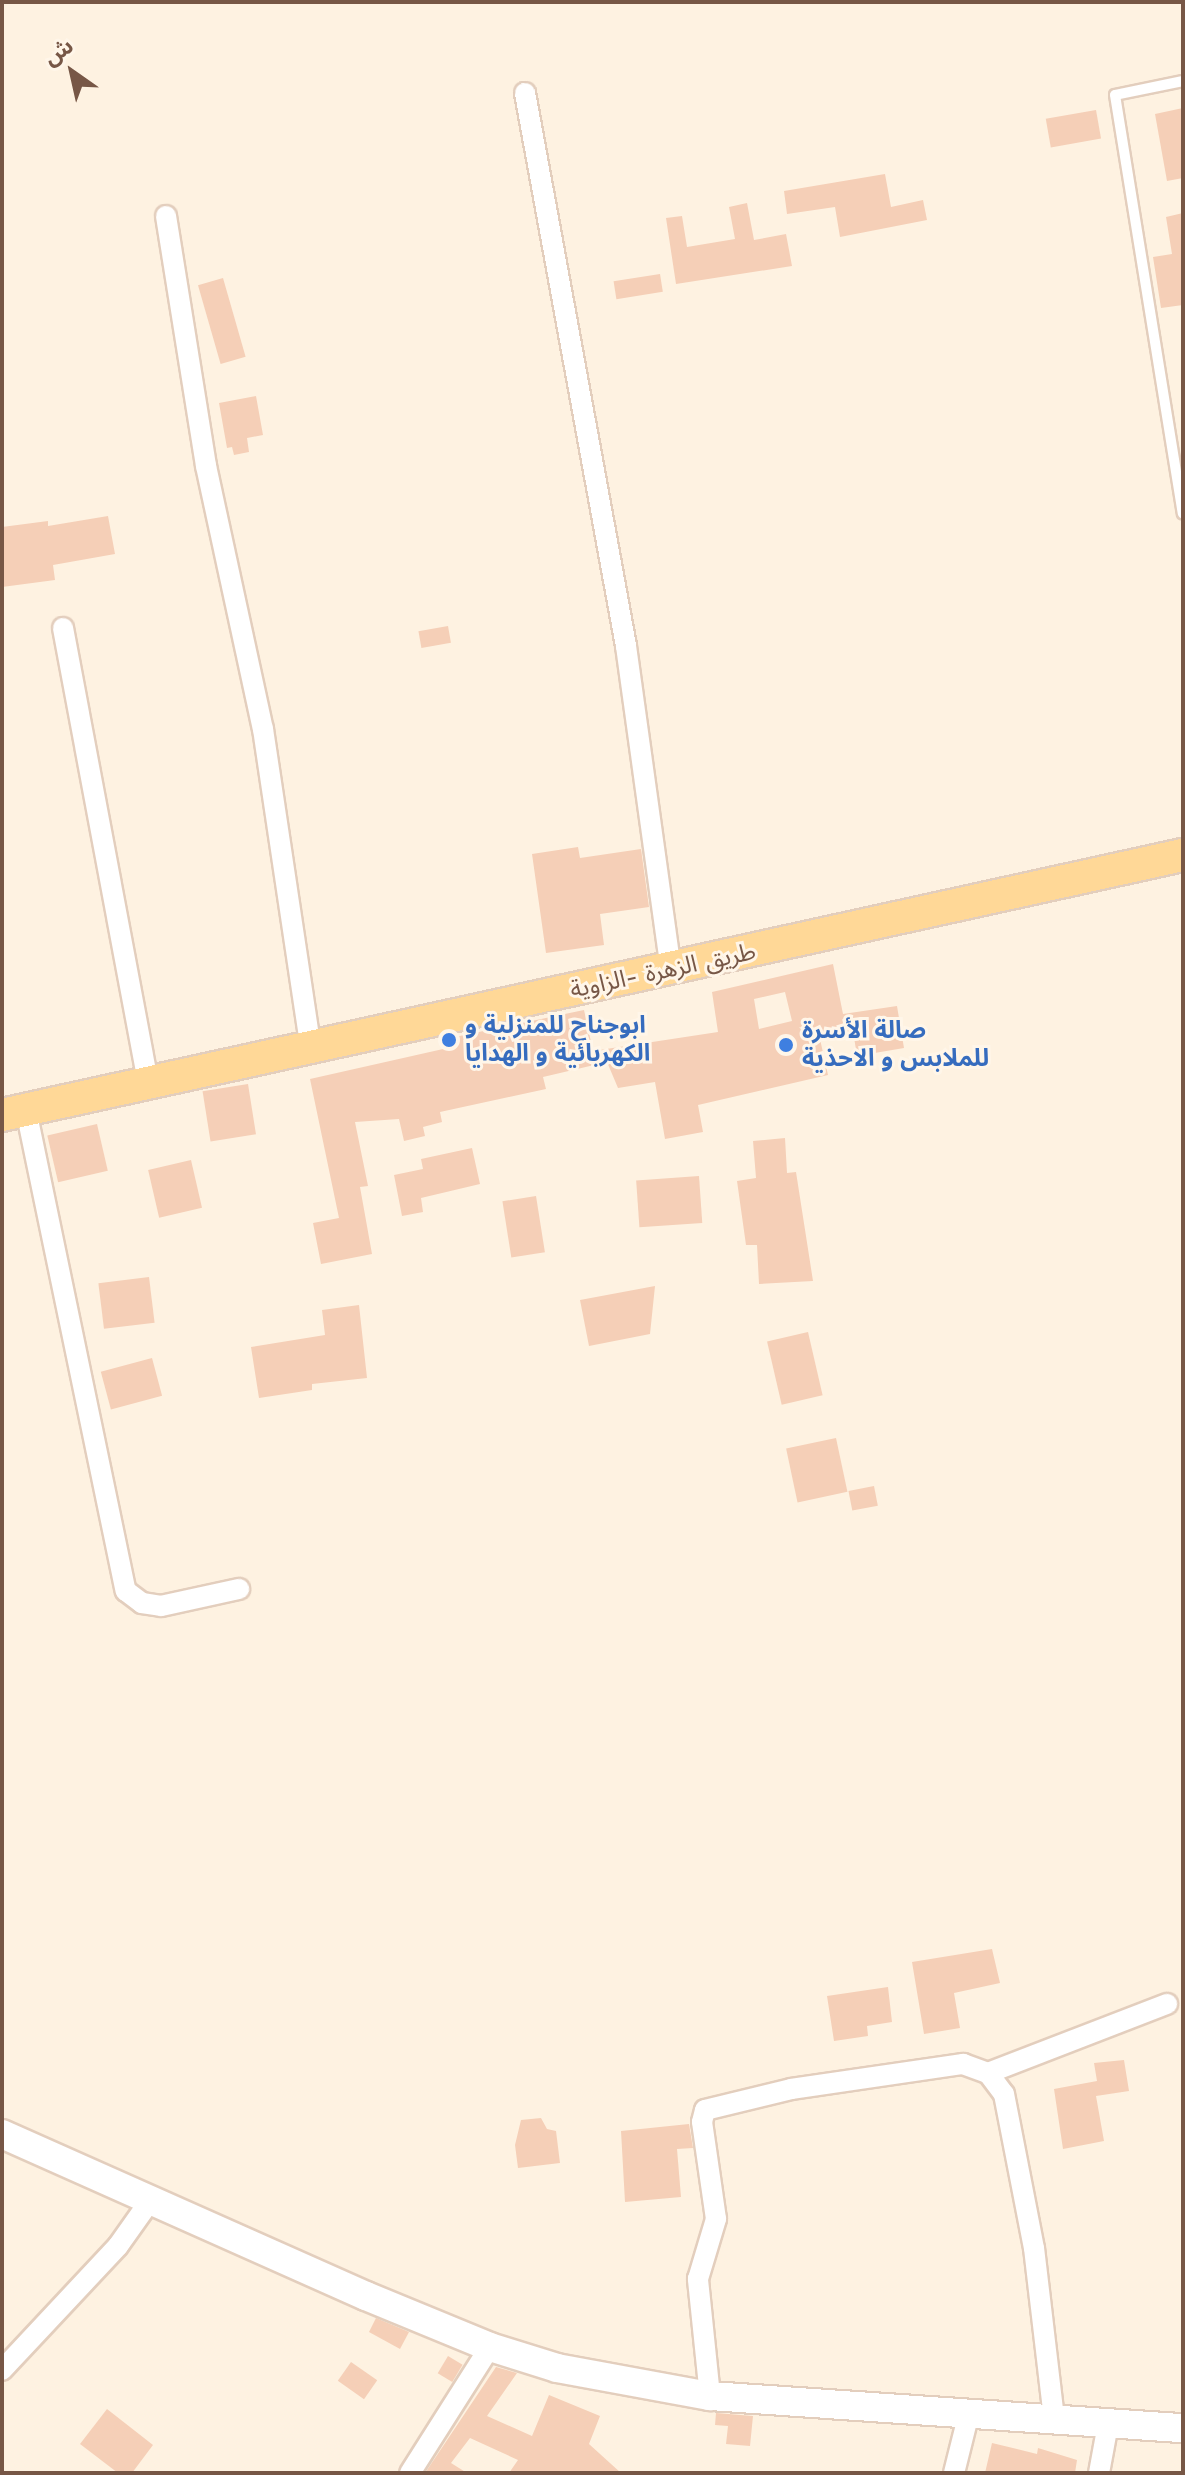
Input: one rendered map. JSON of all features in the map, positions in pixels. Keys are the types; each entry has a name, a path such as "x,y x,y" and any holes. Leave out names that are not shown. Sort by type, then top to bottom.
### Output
{"main road":[{"name":"طريق الزهرة -الزاوية","path":"14,1112 1183,855"},
{"path":"2,2134 490,2347 557,2368 710,2396 1183,2428"}],"street":[{"path":"525,93 626,646 671,970"},
{"path":"166,216 206,466 263,729 311,1049"},
{"path":"63,628 148,1083"},
{"path":"14,1112 126,1591 142,1603 161,1606 239,1589"},
{"path":"988,2073 1167,2004"},
{"path":"710,2396 698,2269 716,2219 702,2122 705,2110 791,2089 949,2065 976,2066 988,2073 1004,2094 1032,2235 1054,2418"},
{"path":"2,2370 118,2246 152,2198"},
{"path":"410,2473 490,2347"},
{"path":"954,2473 969,2413"},
{"path":"1099,2473 1108,2424"}],"lane":[{"path":"1183,81 1115,95 1183,514"}],"building":[{"path":"1183,108 1183,178 1167,181 1155,114"},
{"path":"1096,110 1101,139 1051,147 1046,119"},
{"path":"885,174 891,207 923,200 927,220 840,237 835,207 787,214 784,191"},
{"path":"747,203 754,240 786,234 792,266 676,284 666,218 682,216 687,247 735,239 729,207"},
{"path":"1183,213 1183,305 1161,308 1153,257 1172,254 1166,217"},
{"path":"660,274 663,292 616,299 614,281"},
{"path":"223,278 246,357 221,364 198,285"},
{"path":"256,396 263,435 247,438 249,452 234,455 232,447 227,448 219,403"},
{"path":"108,516 115,554 53,565 55,580 2,587 2,527 48,521 48,526"},
{"path":"448,626 451,643 421,648 418,631"},
{"path":"578,847 580,858 641,849 649,907 600,914 604,945 546,953 532,854"},
{"path":"833,964 843,1014 897,1006 904,1048 857,1056 853,1031 820,1039 828,1075 698,1105 703,1132 665,1139 655,1082 618,1088 607,1062 543,1077 546,1089 440,1112 442,1122 423,1127 425,1136 404,1141 399,1119 355,1122 368,1186 360,1187 372,1254 321,1264 313,1223 339,1218 310,1079 452,1047 450,1038 584,1010 593,1051 718,1032 712,992","holes":["785,992 792,1021 759,1029 754,999"]},
{"path":"248,1084 256,1134 211,1142 203,1091"},
{"path":"97,1124 108,1171 58,1182 47,1135"},
{"path":"785,1138 787,1173 796,1172 813,1281 759,1284 757,1245 746,1245 737,1181 756,1178 753,1141"},
{"path":"472,1148 480,1184 421,1198 423,1212 402,1216 394,1175 423,1169 421,1159"},
{"path":"191,1160 202,1208 159,1218 148,1170"},
{"path":"699,1176 702,1223 639,1227 636,1180"},
{"path":"536,1196 545,1252 511,1258 502,1201"},
{"path":"149,1277 155,1323 104,1329 98,1283"},
{"path":"655,1286 650,1334 589,1346 580,1300"},
{"path":"359,1305 367,1378 312,1384 312,1390 259,1398 251,1347 325,1335 322,1310"},
{"path":"808,1332 823,1395 782,1405 767,1341"},
{"path":"152,1358 162,1396 111,1409 101,1372"},
{"path":"836,1438 847,1492 798,1502 786,1449"},
{"path":"874,1486 878,1506 852,1511 848,1491"},
{"path":"992,1949 1000,1983 954,1993 960,2028 924,2034 912,1962"},
{"path":"888,1987 892,2022 867,2026 868,2036 834,2041 827,1996"},
{"path":"1124,2060 1129,2091 1096,2096 1104,2141 1063,2149 1054,2089 1097,2081 1094,2063"},
{"path":"541,2118 547,2129 556,2131 560,2163 518,2168 515,2145 521,2120"},
{"path":"689,2124 693,2148 677,2149 681,2197 625,2202 621,2131"},
{"path":"376,2318 409,2332 400,2349 369,2332"},
{"path":"448,2356 463,2365 452,2382 438,2373"},
{"path":"351,2362 377,2380 364,2399 338,2381"},
{"path":"496,2367 517,2373 487,2416 532,2436 549,2395 600,2416 589,2444 621,2473 509,2473 518,2460 470,2438 451,2463 467,2473 425,2473"},
{"path":"107,2409 153,2445 132,2473 118,2473 80,2444"},
{"path":"716,2413 753,2416 750,2446 726,2444 728,2426 715,2425"},
{"path":"992,2443 1037,2454 1038,2448 1077,2460 1075,2473 985,2473"}],"place":[{"name":"ابوجناح للمنزلية و الكهربائية و الهدايا","path":"449,1040"},
{"name":"صالة الأسرة للملابس و الاحذية","path":"786,1045"}]}
